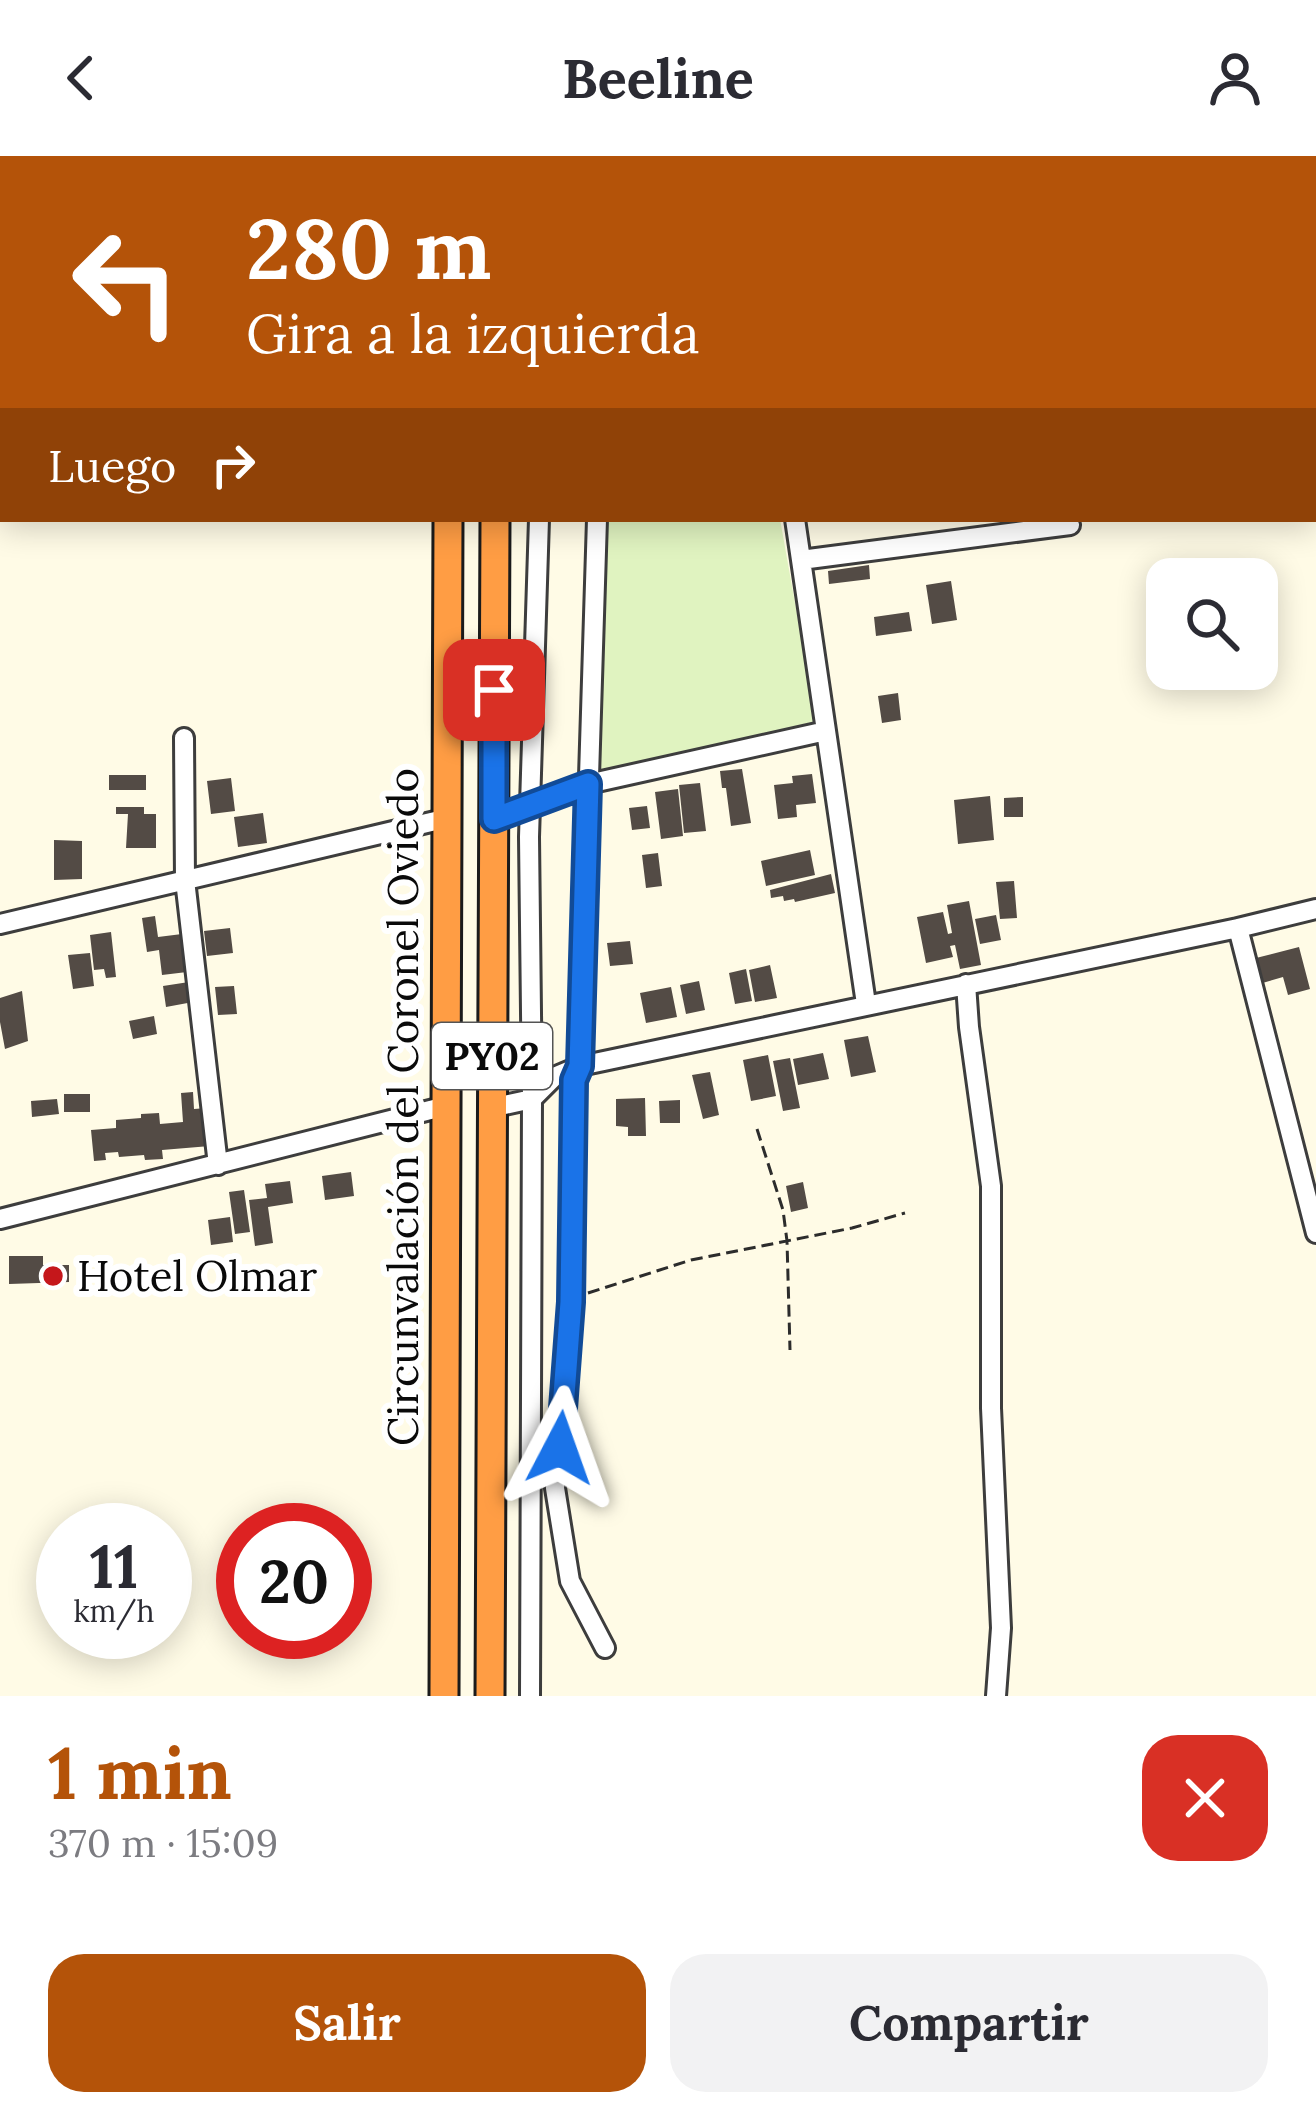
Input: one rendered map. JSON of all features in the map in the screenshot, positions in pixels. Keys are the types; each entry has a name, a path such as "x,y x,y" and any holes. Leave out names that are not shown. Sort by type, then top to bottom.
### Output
{"highway":[{"name":"Circunvalación del Coronel Oviedo","path":"444,1696 448,522"},
{"name":"Circunvalación del Coronel Oviedo","path":"490,1696 495,522"}],"street":[{"path":"530,1696 529,837 538,522"},
{"path":"597,522 580,1066 574,1080 571,1302 555,1488 570,1581 605,1648"},
{"path":"795,522 866,1004"},
{"path":"801,560 1070,525"},
{"path":"494,819 588,784 826,731"},
{"path":"184,738 185,880 218,1165"},
{"path":"0,924 448,818"},
{"path":"491,1108 532,1099 554,1077 580,1066 1316,909"},
{"path":"1238,928 1316,1233"},
{"path":"966,984 991,1186 991,1408 1001,1628 996,1696"},
{"path":"0,1219 446,1106"}],"path":[{"path":"757,1129 788,1241 790,1350"},
{"path":"571,1302 596,1288 691,1260 905,1213"}],"green space":[{"path":"605,522 781,522 816,721 596,774"}],"building":[{"path":"869,565 870,579 829,584 828,571"},
{"path":"951,581 957,620 932,624 926,585"},
{"path":"909,612 912,631 876,636 874,617"},
{"path":"898,693 901,720 882,723 878,696"},
{"path":"742,769 751,823 731,826 720,771"},
{"path":"812,774 816,803 796,805 797,817 778,819 774,785 793,783 792,776"},
{"path":"109,775 146,775 146,790 109,790"},
{"path":"231,778 235,811 211,814 207,781"},
{"path":"700,783 706,831 684,833 679,785"},
{"path":"678,789 683,836 661,839 655,792"},
{"path":"990,796 994,840 958,844 954,800"},
{"path":"1023,797 1023,817 1004,817 1004,798"},
{"path":"647,806 650,828 632,830 629,808"},
{"path":"116,807 144,807 144,814 156,814 156,848 126,848 128,814 116,814"},
{"path":"263,813 267,843 238,847 234,817"},
{"path":"54,840 82,841 82,879 54,880"},
{"path":"810,850 815,875 766,886 761,861"},
{"path":"658,853 662,886 646,888 642,855"},
{"path":"831,874 835,893 795,902 784,901 783,896 771,898 770,890"},
{"path":"1014,881 1017,918 1000,919 996,882"},
{"path":"969,901 981,965 960,969 955,945 950,946 953,957 926,963 917,917 943,912 948,934 952,933 947,905"},
{"path":"996,915 1001,940 980,944 975,919"},
{"path":"155,916 158,937 182,934 187,972 162,975 159,950 147,952 142,918"},
{"path":"230,928 233,953 207,956 204,931"},
{"path":"111,932 116,977 106,978 104,969 94,970 90,935"},
{"path":"630,941 633,964 610,966 607,943"},
{"path":"1299,947 1310,989 1288,995 1283,977 1259,984 1252,959"},
{"path":"90,953 94,986 73,989 68,955"},
{"path":"770,965 777,998 755,1002 749,970"},
{"path":"746,969 752,1001 735,1004 729,973"},
{"path":"699,981 705,1010 686,1014 680,985"},
{"path":"189,982 193,1002 166,1007 163,986"},
{"path":"234,986 237,1014 218,1015 215,987"},
{"path":"671,987 677,1017 646,1023 640,993"},
{"path":"22,991 28,1041 5,1049 0,998"},
{"path":"154,1016 157,1034 133,1039 129,1021"},
{"path":"868,1036 876,1072 851,1077 844,1040"},
{"path":"823,1053 829,1079 798,1085 793,1059"},
{"path":"768,1055 776,1096 751,1101 743,1060"},
{"path":"790,1058 800,1108 783,1111 773,1061"},
{"path":"710,1072 719,1115 703,1119 692,1075"},
{"path":"193,1092 194,1109 207,1108 210,1146 162,1150 163,1159 119,1157 118,1152 105,1153 106,1160 94,1161 91,1130 116,1128 116,1120 141,1118 141,1114 159,1113 160,1124 183,1122 181,1093"},
{"path":"64,1094 90,1094 90,1112 64,1112"},
{"path":"645,1098 646,1136 628,1136 628,1127 616,1126 616,1099"},
{"path":"57,1099 59,1114 32,1117 31,1101"},
{"path":"680,1100 680,1123 660,1123 659,1101"},
{"path":"351,1172 354,1196 325,1200 322,1176"},
{"path":"290,1181 293,1203 268,1207 273,1243 255,1246 249,1200 267,1198 265,1184"},
{"path":"803,1182 808,1208 791,1212 786,1186"},
{"path":"244,1190 250,1232 235,1234 229,1192"},
{"path":"230,1217 233,1242 211,1245 208,1220"},
{"path":"9,1256 43,1256 43,1265 69,1265 69,1282 9,1284"}],"place":[{"name":"Hotel Olmar","path":"53,1276"}],"route":[{"path":"494,690 494,819 588,784 580,1066 574,1080 571,1302 560,1448"}]}
